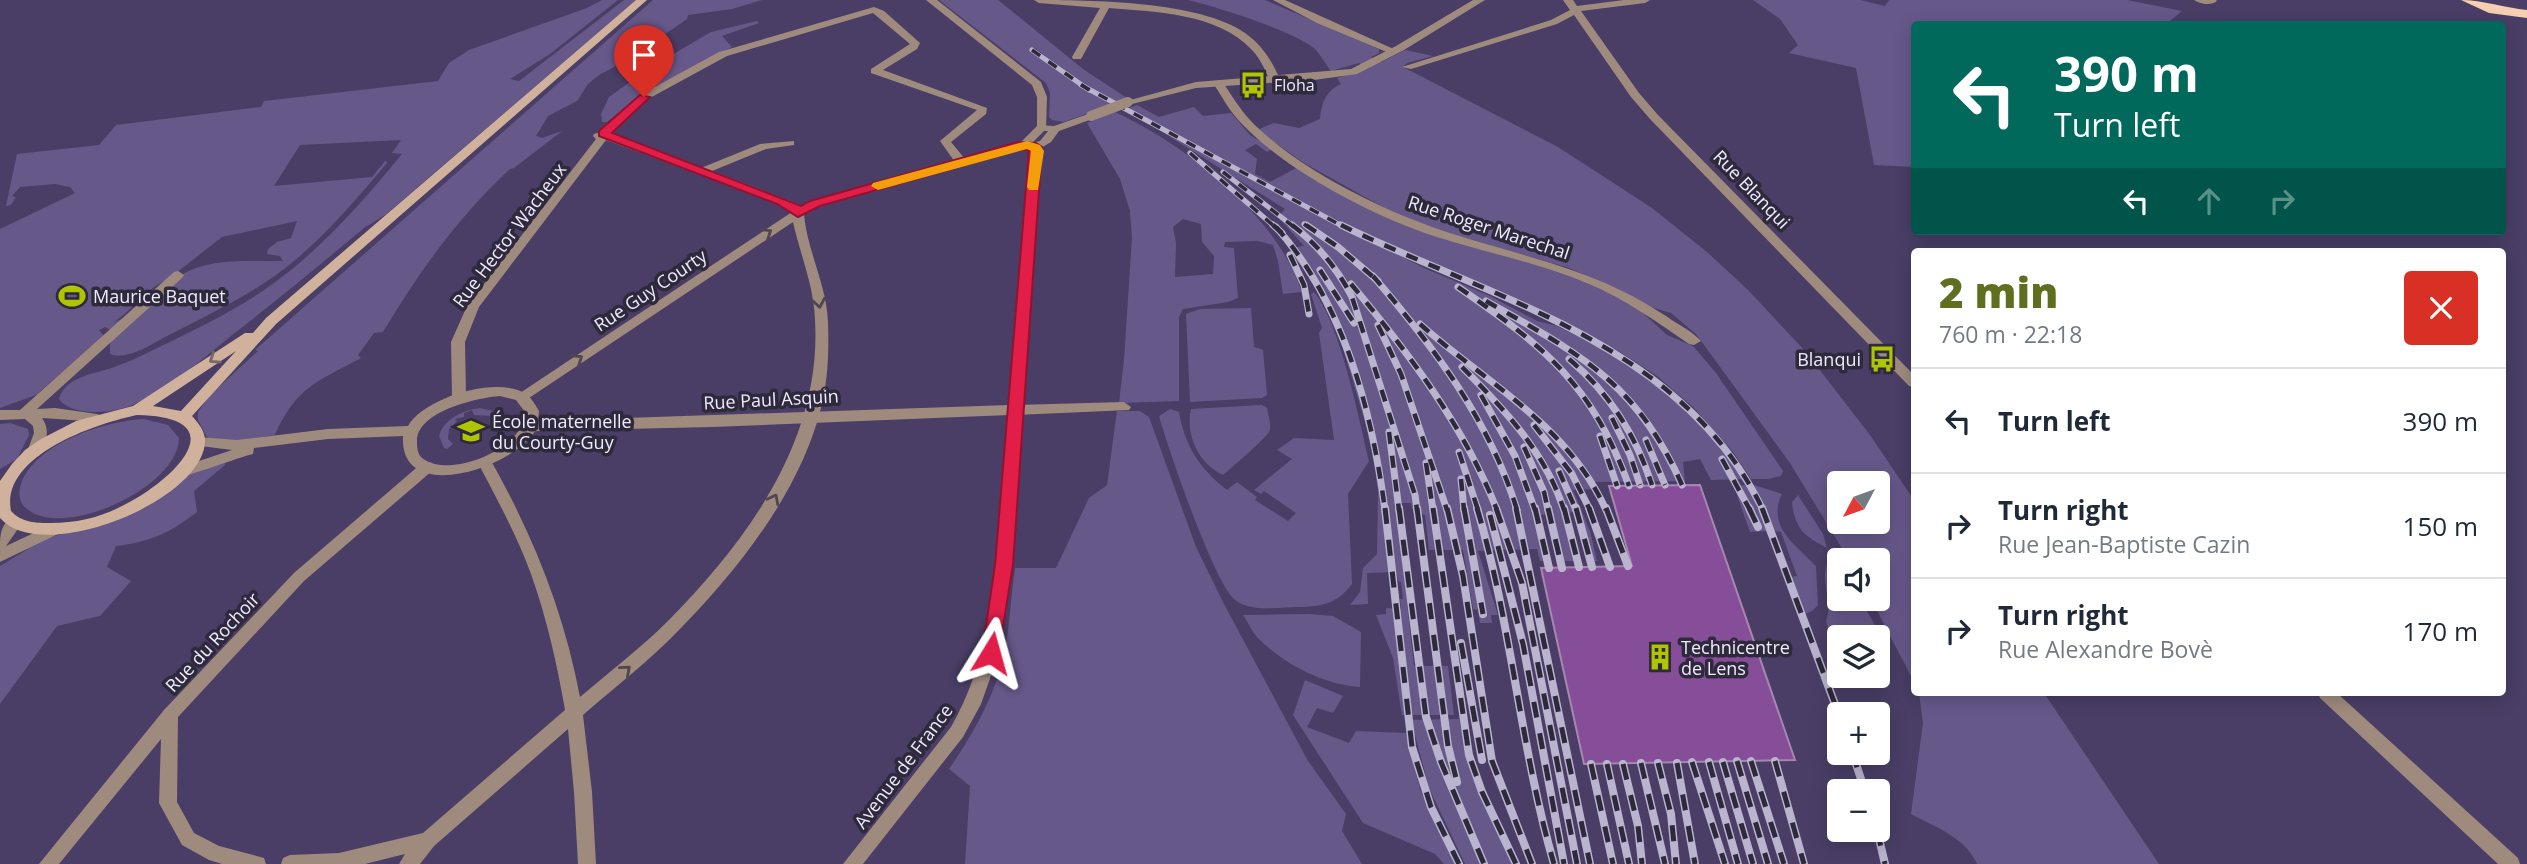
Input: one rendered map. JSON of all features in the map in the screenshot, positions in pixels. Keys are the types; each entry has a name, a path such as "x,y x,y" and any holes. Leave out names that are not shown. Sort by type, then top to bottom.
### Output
{"main road":[{"path":"184,416 271,321 642,0"},
{"path":"2467,0 2493,9 2525,14"},
{"path":"137,410 271,321"},
{"path":"0,473 63,433 97,419 137,410 164,410 184,416 195,427 198,442 195,452 180,474 156,494 123,512 88,524 53,530 15,523 6,516 1,507 4,486 28,457"}],"street":[{"path":"931,0 1032,80 1042,93 1042,127 1027,141 1032,146 1042,145 1055,129"},
{"path":"1039,0 1196,17 1227,26 1257,48 1275,80"},
{"path":"1278,0 1388,54"},
{"path":"1042,127 1055,129 1128,102 1177,88 1348,73 1388,54 1480,0"},
{"path":"1407,66 1555,22 1571,5 1645,0"},
{"path":"2199,0 2211,1"},
{"name":"Rue Blanqui","path":"1571,5 1654,117 1911,380"},
{"path":"1077,57 1105,7"},
{"name":"Rue Hector Wacheux","path":"459,398 458,342 473,306 605,137 644,97 723,54 864,11 881,13 915,43 913,47 875,71 982,108 982,112 945,141 961,162"},
{"name":"Rue Roger Marechal","path":"1218,83 1253,130 1324,178 1418,226 1560,268 1594,281 1649,309 1694,341"},
{"path":"408,864 428,840 672,627 708,589 764,518 800,448 811,418 819,378 822,322 798,213 794,206 605,137"},
{"path":"703,171 764,146 790,143"},
{"name":"Rue Guy Courty","path":"521,397 815,204 961,162 1032,146"},
{"name":"Avenue de France","path":"852,864 957,732 982,680 991,653 1004,565 1032,146"},
{"path":"25,412 178,275"},
{"path":"487,391 511,393 521,397 532,411 530,426 513,447 485,463 453,470 427,467 412,455 410,444 414,431 428,415 459,398 487,391"},
{"name":"Rue Paul Asquin","path":"530,426 682,421 726,423 1124,407"},
{"path":"25,412 42,425 43,430 28,457"},
{"path":"0,415 55,413 97,419"},
{"path":"198,442 237,445 276,442 328,433 414,431"},
{"path":"180,474 210,461 276,442"},
{"path":"485,463 539,574 554,621 574,714 587,864"},
{"name":"Rue du Rochoir","path":"48,864 170,715 299,577 427,467"},
{"path":"0,543 15,523"},
{"path":"0,556 53,530"},
{"path":"2330,697 2504,858"},
{"path":"170,715 168,803 188,839 216,854 257,864"},
{"path":"290,864 339,862 428,840"}],"shaded area":[{"path":"602,0 618,0 550,54 510,79 519,81 624,0 636,0 385,215 364,228 170,384 130,406 113,410 82,411 65,405 59,399 68,385 75,380 126,363 184,335 232,310 278,280 328,237 374,188 402,154 392,153 401,140 300,145 274,186 372,177 386,160 387,163 319,238 265,283 140,350 125,355 110,354 110,344 116,334 180,276 217,263 283,261 280,256 267,254 268,249 277,242 291,238 297,221 222,237 152,289 112,323 124,318 110,330 105,327 99,330 104,336 36,395 0,408 0,229 75,193 70,187 55,184 20,187 12,196 16,197 11,205 6,206 17,154 99,145 116,125 261,107 264,101 438,81 449,63 469,50 587,8"},
{"path":"653,0 762,0 732,9 688,15 687,19 661,37 655,45 599,75 588,84 577,101 548,116 536,136 542,138 562,131 510,169 473,206 425,267 383,332 374,333 358,355 361,358 320,380 300,395 275,435 235,441 214,441 207,437 198,420 198,412 210,395 258,351 255,350"},
{"path":"939,0 998,0 1083,69 1127,98 1115,103 1072,76 1035,48 1031,50 1111,105 1064,122 1052,120 1049,117 1050,93 1046,83"},
{"path":"1188,0 1265,0 1379,49 1379,53 1371,57 1381,62 1405,50 1433,56 1407,63 1403,67 1558,147 1652,208 1707,252 1748,290 1805,351 1870,435 1911,496 1911,676 1890,636 1890,625 1884,625 1877,611 1890,611 1890,548 1842,548 1833,534 1890,534 1890,471 1827,471 1827,524 1790,463 1696,334 1671,313 1654,308 1569,268 1448,233 1392,212 1304,163 1257,130 1274,123 1299,128 1320,119 1325,98 1341,84 1337,78 1370,68 1359,63 1331,71 1315,49 1254,20"},
{"path":"1753,0 1860,0 1885,6 1889,0 2127,0 2182,11 2170,21 1911,21 1911,167 1874,165 1856,68 1789,53 1798,45 1780,19"},
{"path":"757,21 759,23 722,36 732,47 646,92 607,122 602,122 601,114 609,97 651,67 711,32"},
{"path":"1137,105 1159,117 1194,107 1203,116 1231,113 1251,136 1274,148 1267,152 1256,144 1245,150 1257,159 1255,174 1270,182 1300,166 1391,218 1569,275 1632,303 1667,335 1693,346 1716,373 1783,471 1781,476 1751,479 1733,452 1693,407 1657,376 1617,350 1573,327 1331,217 1127,109"},
{"path":"1115,112 1143,126 1199,163 1250,210 1272,236 1289,263 1302,292 1283,294 1273,245 1257,241 1225,242 1224,247 1234,248 1238,298 1183,309 1179,317 1179,401 1119,403 1132,238 1130,211 1120,179 1087,123","holes":["1183,219 1201,224 1202,242 1214,256 1213,274 1175,277 1176,243 1173,227"]},
{"path":"1167,135 1424,268 1597,346 1669,392 1695,416 1743,479 1711,480 1700,459 1683,462 1685,481 1591,482 1594,489 1573,490 1590,531 1597,561 1587,561 1573,512 1569,513 1581,561 1557,561 1546,514 1541,515 1551,561 1540,561 1537,549 1478,551 1498,615 1491,615 1492,623 1480,623 1478,610 1473,609 1463,550 1429,550 1425,515 1421,514 1420,509 1412,509 1411,503 1396,503 1414,666 1448,666 1454,715 1402,715 1393,658 1376,615 1386,614 1386,608 1401,609 1401,582 1398,581 1396,572 1367,573 1368,604 1350,605 1360,592 1363,568 1377,554 1378,491 1371,442 1333,315 1320,289 1312,283 1289,248 1304,246 1278,217 1285,209"},
{"path":"1314,292 1323,306 1340,348 1369,461 1348,494 1352,584 1340,596 1321,605 1256,608 1234,599 1225,587 1203,541 1159,416 1170,409 1179,412 1189,446 1209,473 1227,490 1237,482 1257,497 1255,500 1288,521 1296,513 1264,491 1261,494 1254,490 1292,459 1277,450 1294,438 1334,440 1319,333 1322,328 1311,294"},
{"path":"1251,308 1254,347 1263,350 1267,395 1262,398 1190,402 1186,314 1200,309"},
{"path":"1262,405 1267,408 1270,428 1268,433 1223,475 1214,470 1201,456 1192,438 1191,409"},
{"path":"480,408 501,413 504,419 503,429 495,427 491,416 474,415 472,410 464,413 464,417 455,419 457,421 449,429 448,439 453,444 447,449 444,448 439,436 445,425 461,413 467,411"},
{"path":"1117,411 1140,411 1149,417 1196,547 1308,761 1346,814 1342,831 1362,864 965,864 970,786 949,769 975,727 996,682 1007,640 1015,568 1056,568 1089,498 1107,485"},
{"path":"144,419 168,425 179,438 174,456 160,474 141,490 91,513 66,518 44,517 22,504 20,487 29,470 56,446 110,424"},
{"path":"10,423 28,429 29,435 17,459 0,469 0,424"},
{"path":"226,460 225,465 194,491 197,512 178,526 159,535 116,546 107,567 131,581 100,616 57,626 0,704 0,566 46,538 93,527 192,472"},
{"path":"1747,485 1768,531 1750,532 1734,486"},
{"path":"1754,485 1782,494 1778,505 1780,525 1792,542 1816,566 1818,605 1805,614 1790,577 1797,576 1781,532 1774,531"},
{"path":"1798,495 1823,534 1827,548 1802,531 1792,502"},
{"path":"1827,565 1827,592 1825,579"},
{"path":"1828,611 1867,611 1875,625 1827,625"},
{"path":"1243,615 1333,616 1361,632 1360,687 1318,677 1279,656 1258,638"},
{"path":"1305,680 1343,696 1333,713 1317,708 1307,727 1349,743 1356,731 1406,733 1420,789 1455,864 1444,864 1435,854 1363,823 1293,715"},
{"path":"1919,696 2046,696 2159,864 1977,864 1958,840 1911,814 1923,723"},
{"path":"1459,719 1474,775 1512,864 1465,864 1429,788 1411,720"}],"building":[{"name":"Technicentre de Lens","path":"1700,485 1795,760 1584,764 1541,568 1632,566 1609,486"}],"railway":[{"path":"1032,50 1085,87"},
{"path":"1081,85 1085,87"},
{"path":"1085,87 1344,227"},
{"path":"1085,87 1089,90"},
{"path":"1190,153 1275,227"},
{"path":"1223,172 1294,227"},
{"path":"1304,224 1308,227"},
{"path":"1273,225 1278,229"},
{"path":"1292,225 1326,258 1352,297 1415,495 1417,510"},
{"path":"1306,225 1338,247 1375,278"},
{"path":"1341,225 1521,304 1579,333 1635,366 1685,406 1728,453 1762,509"},
{"path":"1278,229 1282,233"},
{"path":"1278,229 1300,257 1320,289 1351,360 1372,435 1385,510"},
{"path":"1290,255 1304,285 1309,314"},
{"path":"1320,270 1354,323"},
{"path":"1375,278 1438,357 1475,415 1506,477 1517,510"},
{"path":"1351,284 1433,391 1468,449 1497,510"},
{"path":"1458,287 1541,349 1582,394 1615,451 1629,486"},
{"path":"1486,301 1577,355 1625,395 1645,420 1682,485"},
{"path":"1420,324 1548,429 1590,480 1606,510"},
{"path":"1378,325 1401,374 1447,510"},
{"path":"1569,359 1597,386 1620,416 1638,449 1652,485"},
{"path":"1462,367 1508,416 1535,451 1564,510"},
{"path":"1481,395 1515,456 1535,510"},
{"path":"1612,418 1630,455 1640,485"},
{"path":"1534,425 1572,474 1589,508"},
{"path":"1389,432 1399,510"},
{"path":"1600,436 1617,486"},
{"path":"1646,440 1665,485"},
{"path":"1524,447 1544,492 1548,510"},
{"path":"1459,452 1478,510"},
{"path":"1722,459 1750,509"},
{"path":"1426,463 1433,510"},
{"path":"1559,471 1576,510"},
{"path":"1461,479 1464,510"},
{"path":"1385,508 1412,747 1431,807 1459,864"},
{"path":"1399,508 1426,717 1441,762 1484,864"},
{"path":"1417,508 1448,746 1457,782"},
{"path":"1433,508 1469,755 1482,792 1516,864"},
{"path":"1447,508 1463,576 1492,761 1532,864"},
{"path":"1464,508 1483,614"},
{"path":"1477,508 1499,597 1542,820 1554,864"},
{"path":"1496,508 1522,583 1577,864"},
{"path":"1516,508 1590,864"},
{"path":"1535,508 1549,568"},
{"path":"1548,508 1562,568"},
{"path":"1564,508 1579,567"},
{"path":"1576,508 1592,567"},
{"path":"1589,508 1610,567"},
{"path":"1606,508 1628,566"},
{"path":"1750,509 1758,527"},
{"path":"1762,509 1834,702"},
{"path":"1490,515 1523,644 1564,864"},
{"path":"1461,643 1482,760"},
{"path":"1737,761 1768,864"},
{"path":"1751,761 1784,864"},
{"path":"1775,761 1804,864"},
{"path":"1692,762 1725,864"},
{"path":"1709,762 1738,864"},
{"path":"1723,762 1753,864"},
{"path":"1641,763 1665,864"},
{"path":"1658,763 1671,814 1676,864"},
{"path":"1677,763 1695,864"},
{"path":"1591,764 1613,864"},
{"path":"1607,764 1629,864"},
{"path":"1623,764 1638,826 1642,864"},
{"path":"1856,765 1861,779"},
{"path":"1880,842 1885,864"}],"slow traffic":[{"path":"878,186 1027,145 1036,147 1038,151 1034,187"}],"place":[{"name":"Floha","path":"1253,85"},
{"name":"Maurice Baquet","path":"72,296"},
{"name":"Blanqui","path":"1882,359"},
{"name":"École maternelle du Courty-Guy","path":"471,431"},
{"name":"Technicentre de Lens","path":"1660,657"}],"route":[{"path":"644,97 626,110 604,134 782,201 794,206 798,213 815,204 1018,146 1036,147 1038,151 1014,410 1004,565 991,653"}]}
